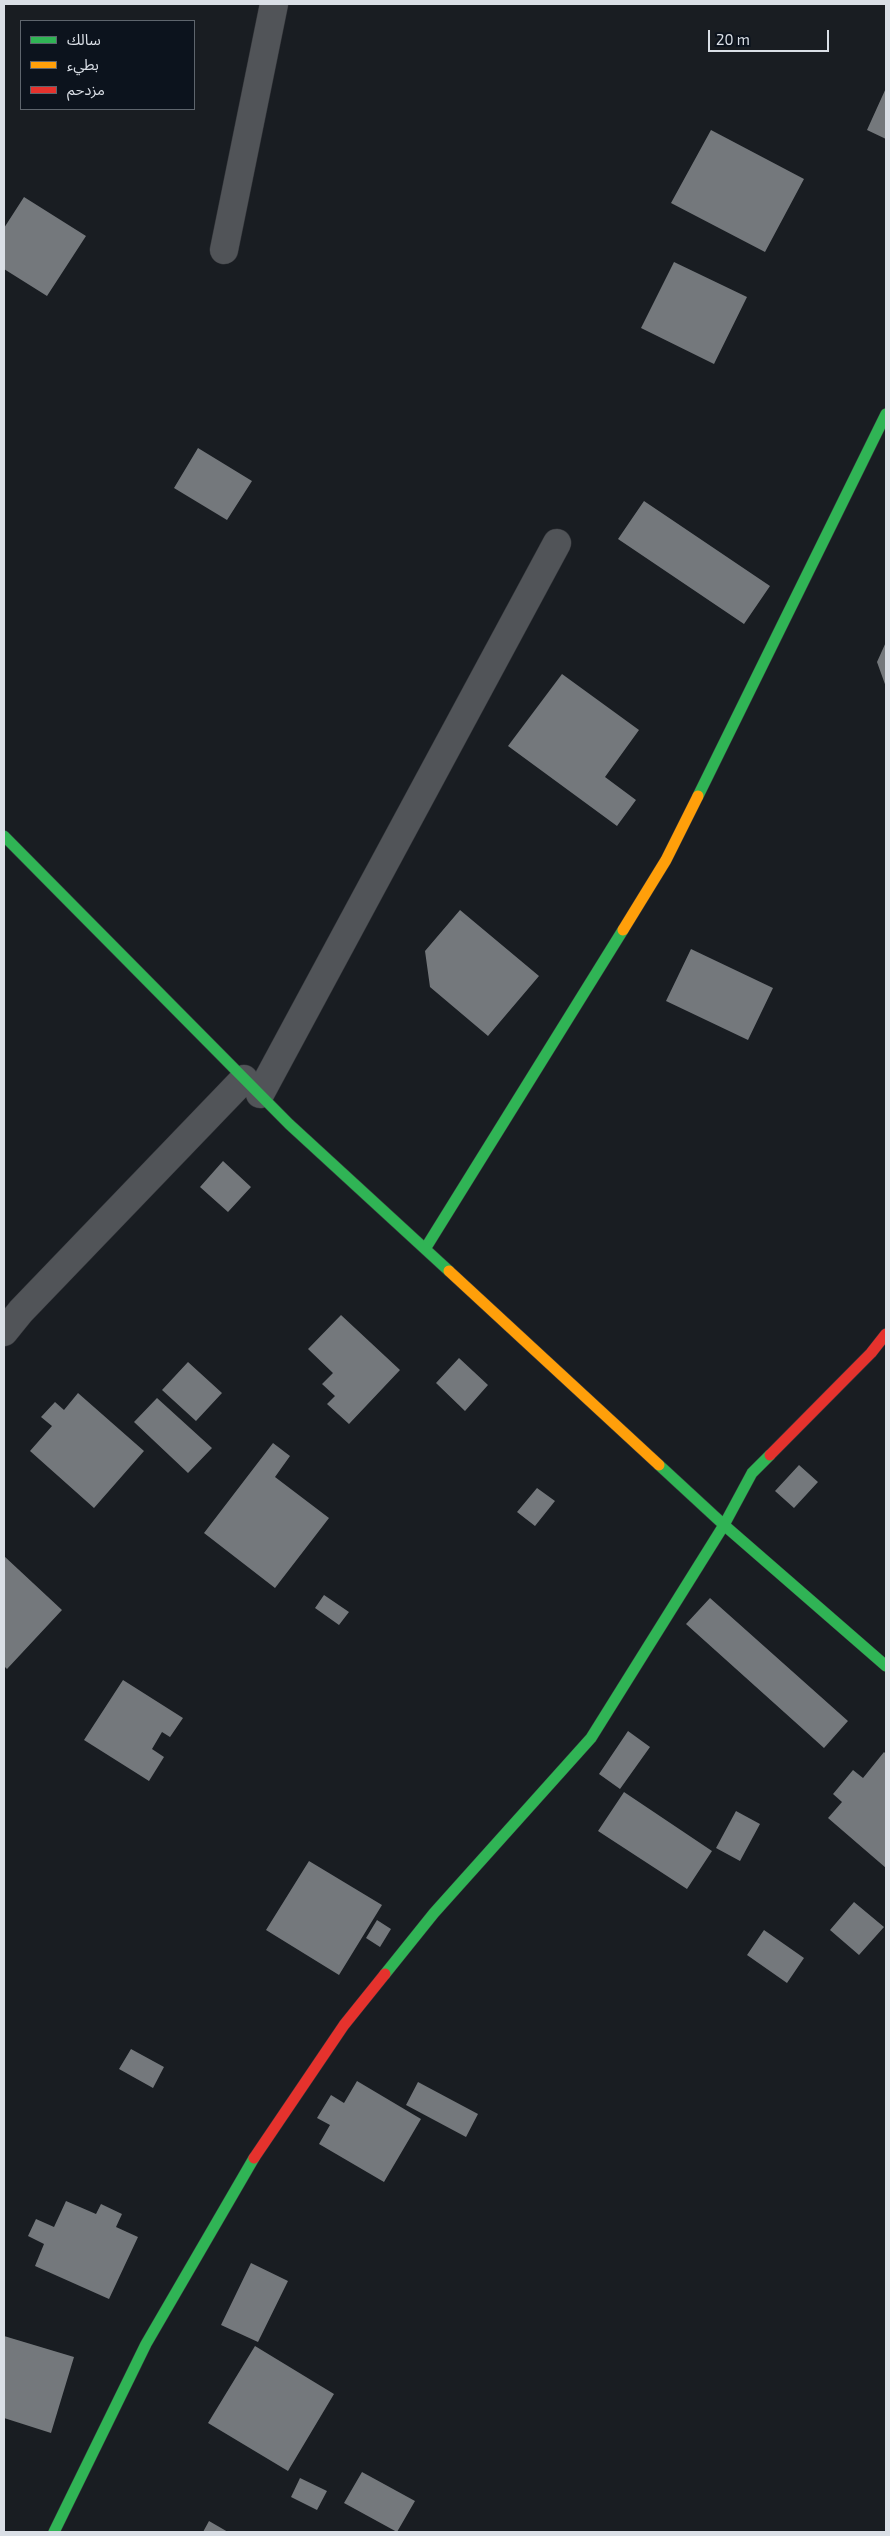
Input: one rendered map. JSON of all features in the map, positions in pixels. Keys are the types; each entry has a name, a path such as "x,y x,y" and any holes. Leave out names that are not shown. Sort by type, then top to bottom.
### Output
{"main road":[{"path":"425,1249 666,860 886,414"},
{"path":"4,836 252,1087 724,1525 886,1666"},
{"path":"54,2532 146,2344 266,2137 344,2025 434,1913 591,1738 724,1525 752,1473 871,1353 886,1334"}],"street":[{"path":"224,250 274,4"},
{"path":"4,1332 21,1311 252,1087 557,543"}],"building":[{"path":"886,88 886,139 867,130"},
{"path":"711,130 804,179 765,252 671,203"},
{"path":"24,197 86,236 47,296 4,269 4,228"},
{"path":"674,262 747,297 714,364 641,328"},
{"path":"198,448 252,481 227,520 174,488"},
{"path":"644,501 770,586 744,624 618,539"},
{"path":"886,642 886,687 877,662"},
{"path":"562,674 639,730 605,777 636,800 617,826 508,746"},
{"path":"460,910 539,976 488,1036 430,987 425,951"},
{"path":"691,949 773,988 748,1040 666,1001"},
{"path":"223,1161 251,1187 228,1212 200,1187"},
{"path":"341,1315 400,1370 349,1424 327,1404 335,1396 322,1384 333,1373 308,1349"},
{"path":"459,1358 488,1385 465,1411 436,1383"},
{"path":"188,1362 222,1393 196,1421 162,1390"},
{"path":"78,1393 144,1451 94,1508 30,1451 52,1426 41,1417 55,1402 64,1410"},
{"path":"157,1398 212,1448 188,1473 134,1422"},
{"path":"273,1443 290,1456 275,1477 329,1518 275,1588 204,1533"},
{"path":"799,1465 818,1482 794,1508 775,1491"},
{"path":"537,1488 555,1501 535,1526 517,1512"},
{"path":"4,1556 62,1610 7,1669 4,1666"},
{"path":"324,1595 349,1612 339,1625 315,1608"},
{"path":"710,1598 848,1721 824,1748 686,1624"},
{"path":"123,1680 183,1718 170,1737 162,1732 152,1749 164,1757 149,1781 84,1740"},
{"path":"628,1731 650,1747 620,1789 599,1774"},
{"path":"884,1752 886,1754 886,1868 828,1818 842,1802 833,1794 853,1770 863,1778"},
{"path":"624,1792 712,1851 687,1889 598,1831"},
{"path":"736,1811 760,1824 740,1861 716,1848"},
{"path":"309,1861 382,1905 339,1975 266,1930"},
{"path":"854,1902 884,1927 859,1955 830,1930"},
{"path":"377,1920 391,1929 380,1947 366,1938"},
{"path":"764,1930 804,1958 787,1983 747,1955"},
{"path":"131,2049 164,2067 153,2088 119,2069"},
{"path":"357,2081 421,2119 384,2182 319,2144 330,2125 317,2118 331,2095 344,2103"},
{"path":"418,2082 478,2114 466,2137 406,2105"},
{"path":"66,2201 96,2214 101,2204 122,2214 116,2227 138,2237 109,2299 35,2266 44,2244 28,2236 36,2219 54,2227"},
{"path":"251,2263 288,2281 258,2342 221,2325"},
{"path":"4,2336 74,2357 51,2433 4,2418"},
{"path":"255,2346 334,2394 288,2471 208,2423"},
{"path":"362,2472 415,2501 397,2532 344,2503"},
{"path":"300,2478 327,2491 317,2510 291,2497"},
{"path":"209,2521 228,2532 203,2532"}],"traffic: fast":[{"path":"698,796 886,414"},
{"path":"4,836 289,1124 449,1271"},
{"path":"425,1249 623,930"},
{"path":"385,1974 434,1913 591,1738 724,1525 752,1473 770,1455"},
{"path":"659,1465 724,1525 886,1666"},
{"path":"54,2532 146,2344 254,2158"}],"traffic: slow":[{"path":"623,930 666,860 698,796"},
{"path":"449,1271 659,1465"}],"traffic: jam":[{"path":"770,1455 871,1353 886,1334"},
{"path":"254,2158 344,2025 385,1974"}]}
